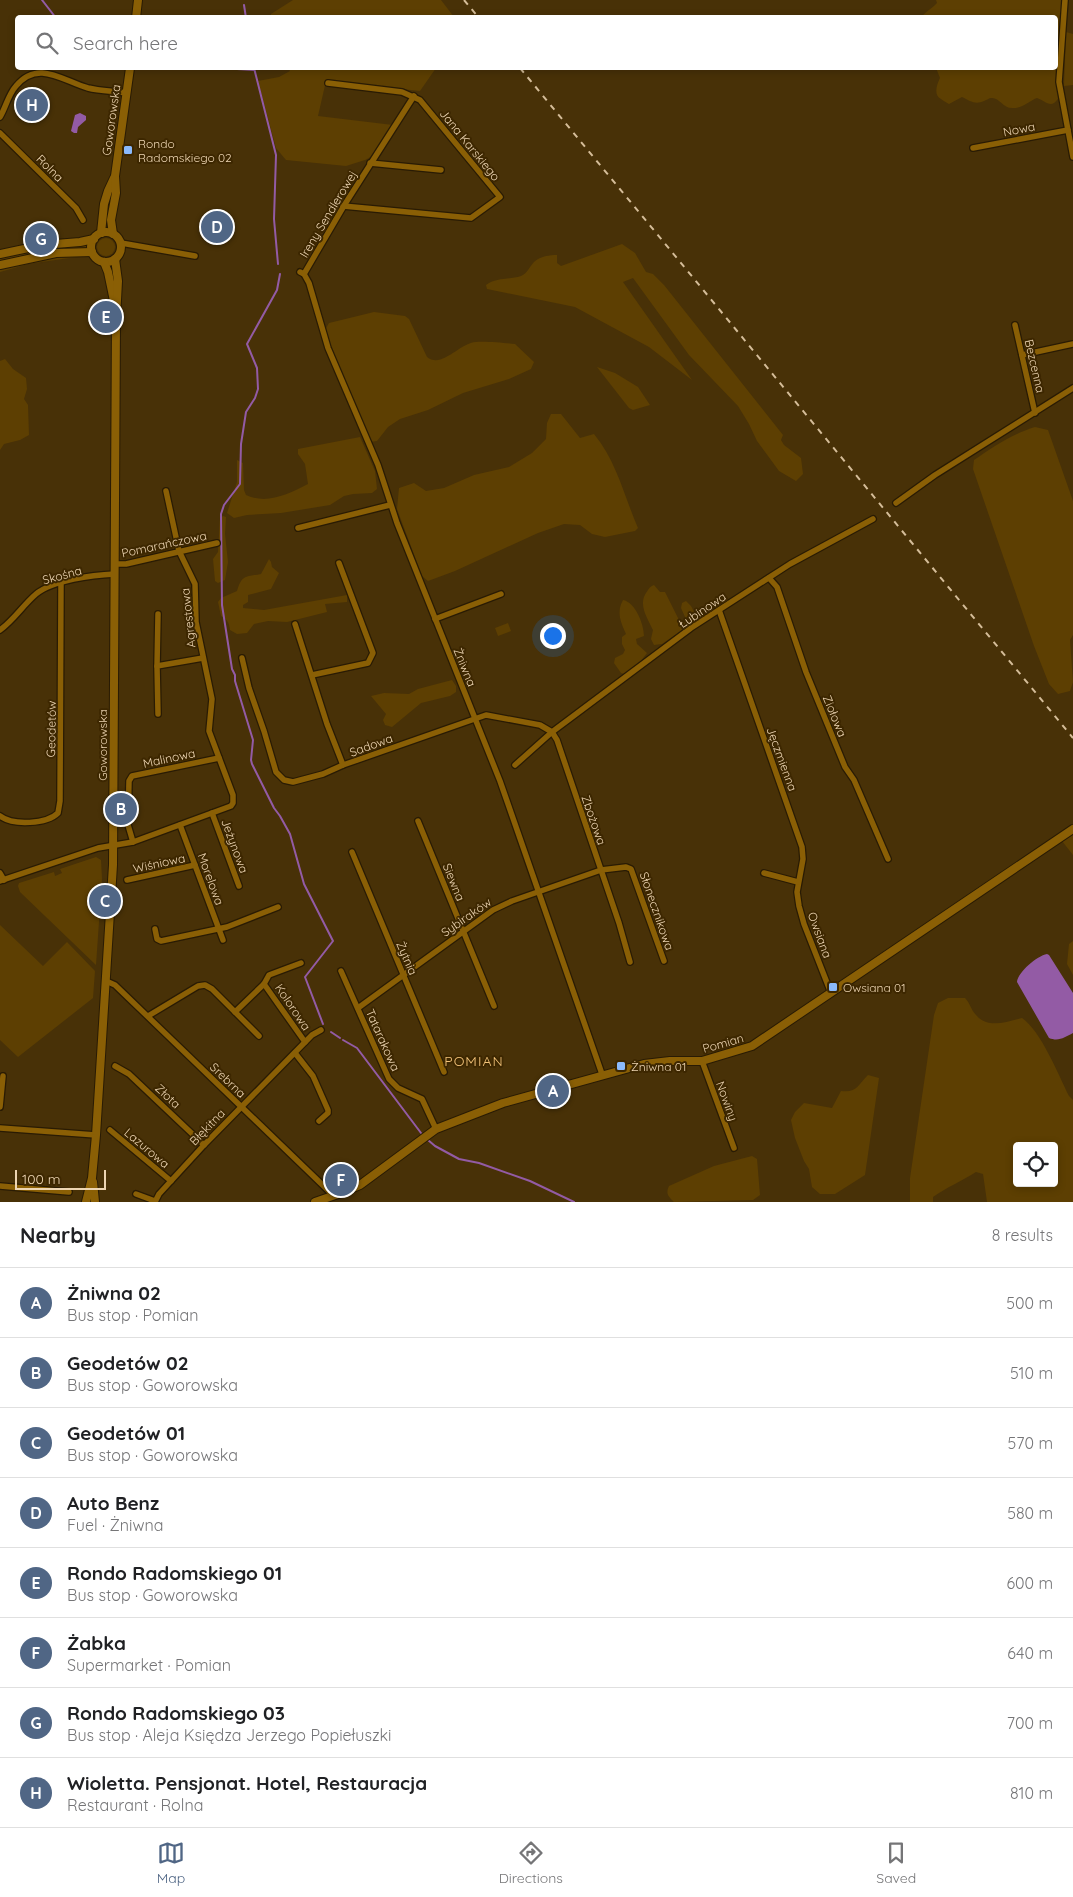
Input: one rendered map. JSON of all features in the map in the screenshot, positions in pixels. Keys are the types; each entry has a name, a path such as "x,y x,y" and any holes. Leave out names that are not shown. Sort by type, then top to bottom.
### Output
{"street":[{"path":"136,15 138,0"},
{"path":"1065,0 1059,75 1073,157"},
{"name":"Goworowska","path":"113,234 111,220 116,193 115,176 130,70"},
{"path":"0,117 16,85 26,77 36,74 51,73 85,87 127,93"},
{"path":"328,83 402,92 414,96"},
{"name":"Ireny Sendlerowej","path":"302,273 414,96"},
{"name":"Jana Karskiego","path":"343,206 471,218 500,197 420,100 414,96"},
{"name":"Nowa","path":"973,148 1068,130"},
{"name":"Rolna","path":"0,133 76,208 83,220"},
{"name":"Ireny Sendlerowej","path":"370,163 441,170"},
{"name":"Goworowska","path":"100,234 108,191 115,176"},
{"path":"0,254 43,245 80,242 94,239 100,234 113,234 121,243 194,256"},
{"path":"94,239 92,252 96,259 104,262 115,259 120,252 121,243"},
{"path":"0,265 56,253 92,252"},
{"name":"Goworowska","path":"86,1202 92,1178 96,1135 113,846 116,311 118,282 115,259"},
{"name":"Goworowska","path":"104,262 108,272 116,311"},
{"name":"Żniwna","path":"302,273 315,301 328,348 378,465 390,505 475,717 539,892 602,1074"},
{"name":"Bezcenna","path":"1015,325 1035,413"},
{"path":"1022,355 1073,344"},
{"path":"896,503 935,475 1073,388"},
{"name":"Agrestowa","path":"166,491 179,551 195,584 196,622 212,699 208,729 234,801 231,806 212,813"},
{"path":"298,528 390,505"},
{"name":"Łubinowa","path":"552,732 660,651 719,610 790,564 873,519"},
{"name":"Pomarańczowa","path":"115,564 126,564 217,543"},
{"path":"312,674 368,663 373,653 339,563"},
{"name":"Skośna","path":"0,630 34,596 48,587 115,574"},
{"name":"Ziołowa","path":"769,578 777,587 806,672 845,767 854,780 888,859"},
{"name":"Geodetów","path":"0,816 10,822 23,823 48,818 58,813 60,801 61,583"},
{"path":"435,619 501,594"},
{"name":"Jęczmienna","path":"719,610 802,847 803,859 798,882"},
{"path":"158,614 158,714"},
{"path":"296,624 327,724 343,765"},
{"name":"Agrestowa","path":"158,666 203,658"},
{"name":"Sadowa","path":"242,658 248,688 264,731 276,772 284,780 293,782 323,774 475,717"},
{"path":"475,717 489,715 540,725 552,732 516,765"},
{"name":"Zbożowa","path":"552,732 557,740 630,962"},
{"name":"Malinowa","path":"133,842 128,825 129,781 132,776 218,758"},
{"path":"0,873 2,881 98,848 133,842 212,813"},
{"name":"Jeżynowa","path":"212,813 239,886"},
{"name":"Siewna","path":"418,821 494,1006"},
{"name":"Morelowa","path":"180,825 223,940"},
{"name":"Pomian","path":"315,1202 334,1196 370,1179 436,1129 503,1103 602,1074 652,1062 702,1061 752,1046 1073,829"},
{"name":"Żytnia","path":"352,852 444,1072"},
{"name":"Wiśniowa","path":"127,880 195,865"},
{"name":"Słonecznikowa","path":"601,870 626,867 632,870 664,960"},
{"name":"Sybiraków","path":"358,1008 402,974 502,904 601,870"},
{"path":"764,873 798,882"},
{"name":"Owsiana","path":"798,882 797,892 804,924 831,994"},
{"path":"155,929 160,941 227,927 278,907"},
{"path":"235,1012 264,984 267,977 301,963"},
{"name":"Tatarakowa","path":"341,971 390,1078 403,1091 422,1099 436,1129"},
{"name":"Srebrna","path":"106,981 115,985 148,1016 334,1196"},
{"name":"Kolorowa","path":"264,984 305,1042"},
{"path":"148,1016 198,986 205,985 212,988 259,1036"},
{"name":"Błękitna","path":"136,1194 155,1201 170,1181 204,1144 312,1035 321,1030"},
{"path":"295,1052 313,1076 328,1110 328,1113 319,1121"},
{"name":"Nowiny","path":"702,1061 734,1148"},
{"name":"Złota","path":"115,1066 129,1074 204,1144"},
{"path":"0,1107 3,1076"},
{"path":"0,1128 96,1135"},
{"name":"Lazurowa","path":"110,1130 170,1181"},
{"name":"Goworowska","path":"92,1178 95,1202"},
{"path":"0,1186 69,1192"}],"shaded area":[{"path":"293,0 441,0 452,15 271,15"},
{"path":"936,0 1062,0 1058,43 1058,15 923,15 937,3"},
{"path":"1066,32 1073,34 1073,85 1064,86"},
{"path":"435,70 420,91 326,81 318,116 393,125 380,152 365,160 346,166 286,160 276,148 258,81 279,77 290,71"},
{"path":"937,70 1056,70 1059,91 1055,103 1050,104 1037,98 1016,108 1009,108 994,98 975,103 962,97 949,104 937,95 936,89 940,78"},
{"path":"80,113 86,116 86,120 78,127 77,133 74,133 71,131 75,115"},
{"path":"106,238 112,241 115,247 112,253 106,256 100,253 97,247 100,241"},
{"path":"622,244 635,253 646,272 653,274 664,285 783,435 781,440 784,445 801,458 803,474 796,481 779,471 757,441 738,406 689,355 633,278 623,282 692,380 649,347 575,307 487,289 486,285 490,282 523,275 536,260 542,257 557,255 557,263 561,266"},
{"path":"87,245 88,248 40,252 0,262 0,257 39,249"},
{"path":"76,254 76,257 28,264 0,272 0,270 28,262"},
{"path":"374,312 405,316 409,319 427,357 433,360 445,358 470,343 485,342 515,344 534,362 531,369 509,379 463,393 428,410 400,419 388,427 377,441 370,442 330,347 325,330 329,323"},
{"path":"5,359 13,369 26,378 27,389 24,399 28,405 29,435 20,440 4,444 0,450 0,361"},
{"path":"597,367 615,373 638,387 650,405 633,410 629,408"},
{"path":"551,414 561,414 580,438 594,434 609,456 638,528 635,531 605,537 592,534 580,525 564,524 538,533 455,571 428,581 422,576 397,509 399,488 414,483 426,491 444,488 474,475 509,467 532,453 546,439 547,423"},
{"path":"1035,427 1048,430 1073,501 1073,635 1070,640 1073,682 1070,691 1058,694 1049,684 1034,646 973,469 974,460 981,455 1011,437"},
{"path":"360,437 375,471 377,489 372,493 353,494 344,496 330,505 281,513 247,515 234,518 227,513 237,482 237,460 243,463 244,490 246,495 254,498 270,499 285,495 308,484 305,464 298,454 298,449"},
{"path":"226,517 225,534 228,562 225,580 218,583 215,581 213,559 218,552 220,518"},
{"path":"269,559 272,567 279,573 271,589 248,595 248,602 243,605 243,608 264,610 347,595 347,602 325,604 327,612 287,622 268,621 254,624 247,633 237,634 230,630 227,621 221,616 218,602 221,598 237,591 243,579 261,574"},
{"path":"654,585 660,592 665,592 680,622 685,623 686,619 681,608 682,603 686,601 698,619 662,644 654,645 651,639 653,630 643,607 643,602 646,593"},
{"path":"623,600 631,605 638,614 644,636 636,639 637,644 647,653 640,662 624,674 621,673 614,663 615,658 623,654 625,650 622,644 622,637 626,634 621,622 620,613"},
{"path":"508,623 511,631 498,636 495,628"},
{"path":"452,680 456,686 456,692 450,696 421,703 392,727 385,725 383,720 386,714 371,696 384,693 409,694 418,689"},
{"path":"1073,834 1073,855 1062,841"},
{"path":"96,857 101,860 102,879 96,965 20,892 18,886 19,883 54,872 55,876 62,873 60,869"},
{"path":"0,925 43,966 67,942 95,971 93,998 18,1057 0,1040"},
{"path":"1073,941 1073,975 1067,964 1069,944"},
{"path":"1047,954 1073,993 1073,1033 1059,1039 1049,1038 1017,982 1029,965"},
{"path":"948,998 965,998 976,1015 986,1022 998,1023 1022,1018 1036,1033 1069,1096 1073,1100 1073,1202 987,1202 983,1174 976,1172 933,1197 933,1202 910,1202 910,1178 934,1015 938,1003"},
{"path":"868,1075 879,1078 865,1175 835,1194 820,1194 812,1187 809,1169 795,1138 791,1120 795,1112 804,1103 832,1108 841,1091 851,1091"},
{"path":"752,1156 757,1159 760,1195 753,1200 674,1202 668,1195 669,1186 714,1166"}],"waterway":[{"path":"42,0 54,15"},
{"path":"244,5 246,15"},
{"path":"255,70 276,155 274,219 278,264"},
{"path":"280,274 277,290 247,344 257,368 258,389 255,398 246,412 241,444 240,484 224,505 221,514 222,605 232,669 253,740 252,764 274,808 290,834 304,884 333,941 305,977 323,1024"},
{"path":"331,1032 340,1038"},
{"path":"343,1040 357,1048 421,1133"},
{"path":"428,1140 459,1159 479,1163 530,1181 574,1202"}],"railway":[{"path":"464,0 476,15"},
{"path":"522,70 1073,738"}],"place":[{"name":"Wioletta. Pensjonat. Hotel, Restauracja","path":"32,105"},
{"name":"Rondo Radomskiego 02","path":"128,150"},
{"name":"Auto Benz","path":"217,227"},
{"name":"Rondo Radomskiego 03","path":"41,239"},
{"name":"Rondo Radomskiego 01","path":"106,317"},
{"name":"Geodetów 02","path":"121,809"},
{"name":"Geodetów 01","path":"105,901"},
{"name":"Owsiana 01","path":"833,987"},
{"name":"Żniwna 01","path":"621,1066"},
{"name":"Żniwna 02","path":"553,1091"},
{"name":"Żabka","path":"341,1180"}],"district":[{"name":"POMIAN","path":"474,1061"}]}
